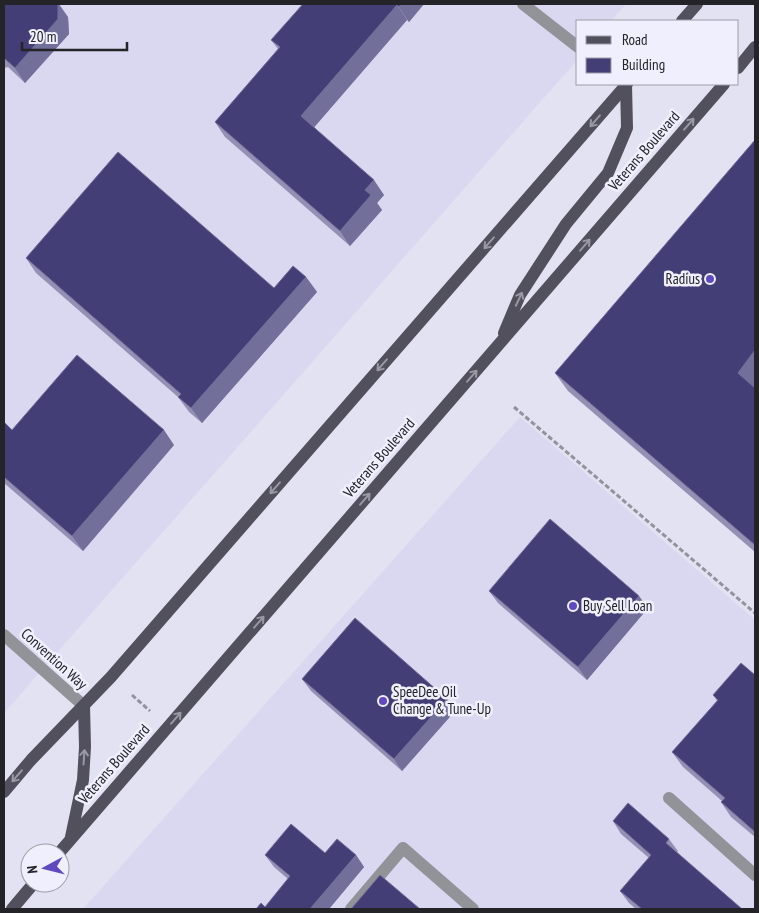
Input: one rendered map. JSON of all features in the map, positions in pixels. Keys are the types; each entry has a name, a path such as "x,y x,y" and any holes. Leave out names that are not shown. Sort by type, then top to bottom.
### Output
{"main road":[{"path":"683,20 697,4"},
{"path":"739,67 755,47"},
{"path":"4,792 31,760 118,670 625,85"},
{"path":"500,344 520,294 566,224 608,173 627,128 626,85"},
{"name":"Veterans Boulevard","path":"67,843 723,85"},
{"path":"70,840 83,780 85,747 84,706"},
{"path":"12,909 26,893"}],"street":[{"path":"523,4 576,45"},
{"name":"Convention Way","path":"4,636 84,706"},
{"path":"669,798 755,875"},
{"path":"351,909 403,848 473,909"}],"path":[{"path":"514,407 755,613"},
{"path":"132,695 150,711"}],"shaded area":[{"path":"4,4 626,4 612,20 576,20 576,61 4,713"},
{"path":"520,417 755,620 755,909 83,909"}],"building":[{"path":"4,4 58,4 58,19 15,68 4,58"},
{"path":"303,4 401,4 399,7 397,5 301,116 374,180 365,190 371,195 340,231 215,122 280,47 271,40"},
{"name":"Radius","path":"755,140 755,350 738,373 755,388 755,545 555,373"},
{"path":"118,152 274,288 293,266 306,277 191,408 178,397 181,394 26,258"},
{"path":"77,355 164,430 72,536 4,477 4,422 12,430"},
{"name":"Buy Sell Loan","path":"550,519 639,596 578,667 489,591"},
{"name":"SpeeDee Oil Change & Tune-Up","path":"355,618 447,699 394,759 302,679"},
{"path":"741,663 755,675 755,832 721,802 725,798 672,752 718,700 713,695"},
{"path":"628,803 669,839 666,843 742,909 642,909 620,891 651,855 613,821"},
{"path":"291,824 325,853 337,839 356,855 310,909 256,909 261,903 265,907 290,876 265,855"},
{"path":"380,875 420,909 351,909"}],"place":[{"name":"Radius","path":"710,279"},
{"name":"Buy Sell Loan","path":"573,606"},
{"name":"SpeeDee Oil Change & Tune-Up","path":"383,701"}]}
